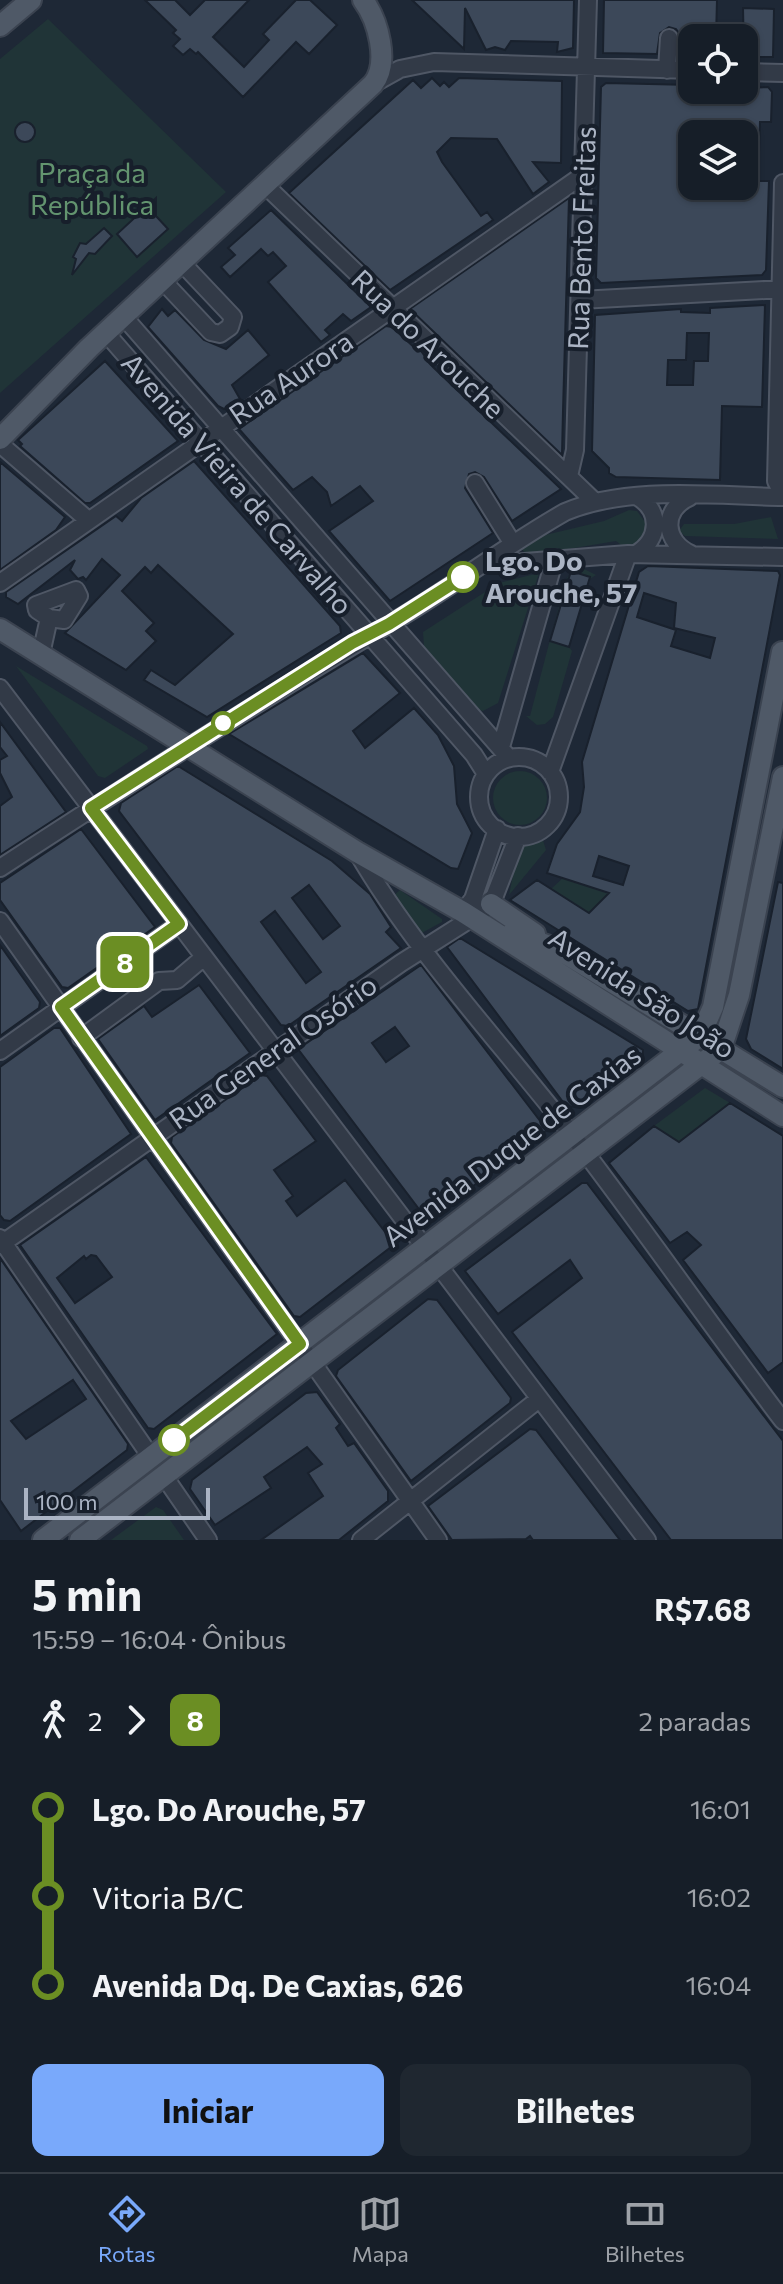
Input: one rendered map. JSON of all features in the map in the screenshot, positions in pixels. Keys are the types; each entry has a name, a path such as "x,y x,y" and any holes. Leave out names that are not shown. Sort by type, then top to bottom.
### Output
{"main road":[{"path":"0,26 31,0"},
{"path":"0,441 106,333 373,84 381,74 381,60 367,3"},
{"name":"Avenida São João","path":"0,629 357,852 467,915 783,1116"},
{"name":"Avenida Duque de Caxias","path":"43,1540 700,1036 713,1007 783,652"},
{"path":"763,750 783,735"},
{"name":"Avenida Duque de Caxias","path":"80,1540 703,1066 721,1049 731,1029 739,995 783,777"},
{"path":"491,904 558,949"},
{"name":"Avenida São João","path":"467,915 558,949 783,1087"},
{"path":"244,1415 291,1350"}],"street":[{"name":"Rua Bento Freitas","path":"569,476 575,450 588,0"},
{"path":"667,70 669,38"},
{"path":"373,84 400,69 434,62 678,70"},
{"path":"758,72 783,73"},
{"name":"Rua Aurora","path":"0,583 583,175"},
{"path":"0,868 187,745 389,624 565,512 593,500 636,496 783,496 776,481 783,183"},
{"name":"Rua do Arouche","path":"265,185 593,500"},
{"path":"163,281 211,332 225,332 234,322 233,317 182,263"},
{"path":"580,300 781,290"},
{"name":"Avenida Vieira de Carvalho","path":"124,317 389,624 505,752"},
{"name":"Avenida Vieira de Carvalho","path":"106,333 474,755 486,774"},
{"path":"150,383 167,366"},
{"path":"0,441 88,520"},
{"path":"473,485 511,546"},
{"path":"550,772 632,554 649,543 655,527 652,510 636,496"},
{"path":"691,554 674,542 669,522 679,503 695,496"},
{"path":"480,566 632,554 783,557"},
{"path":"505,752 529,758 550,772 559,793 554,814 539,830 518,836 497,829 488,821 480,804 481,786 486,774 505,752 555,558"},
{"path":"41,654 49,618"},
{"path":"0,688 647,1540"},
{"path":"467,915 497,829"},
{"path":"491,904 518,836"},
{"path":"357,852 423,948 586,1153 782,1418"},
{"name":"Rua General Osório","path":"1,1242 467,915 491,904"},
{"path":"0,921 152,1137 291,1350 313,1363 438,1540"},
{"path":"0,1051 179,924"},
{"path":"81,1038 159,981 177,980 204,957"},
{"path":"1,1242 151,1457"},
{"path":"361,1540 539,1399"},
{"path":"164,1476 208,1540"}],"green space":[{"name":"Praça da República","path":"48,19 226,192 0,393 0,59"},
{"path":"629,510 637,511 648,526 643,545 625,548 616,541 527,556 520,546 541,536 604,521"},
{"path":"771,517 778,539 685,536 679,531 684,524 734,524"},
{"path":"582,568 596,575 585,582 568,645 572,651 553,717 545,724 537,725 526,716 530,716 566,579 574,570"},
{"path":"539,573 498,703 483,711 471,708 424,646 423,632 499,583"},
{"path":"16,666 148,749 105,778 98,776"},
{"path":"520,771 539,779 547,798 539,817 520,825 501,817 493,798 501,779"},
{"path":"541,834 546,850 509,895 520,841"},
{"path":"563,878 597,889 606,880 655,895 602,900 572,941 565,937 588,913 551,889"},
{"path":"400,890 442,922 418,935 390,899"},
{"path":"705,1088 730,1103 679,1142 654,1126"},
{"path":"156,1507 163,1510 184,1540 111,1540"}],"building":[{"path":"145,0 175,0 190,15 205,0 249,0 213,37 244,67 269,40 263,34 296,0 310,0 337,25 309,54 296,42 243,97 198,52 196,54 190,49 183,55 173,46 180,39 173,33 176,30"},
{"path":"412,0 574,0 573,48 557,52 558,42 511,41 505,50 495,47 486,50 465,8 464,49"},
{"path":"604,0 717,0 716,24 678,24 678,32 669,27 660,33 657,54 603,53"},
{"path":"743,8 774,9 773,57 758,57 758,24 743,24"},
{"path":"432,78 440,86 444,82 449,87 459,78 562,81 561,163 533,162 549,182 533,194 497,139 451,138 437,152 442,162 481,216 487,212 493,220 390,290 289,193 413,80 421,88"},
{"path":"606,83 678,85 678,104 758,104 758,87 768,87 772,92 771,122 760,122 758,181 769,181 766,270 762,275 601,283 596,278 601,87"},
{"path":"25,122 32,125 35,132 32,139 25,142 18,139 15,132 18,125"},
{"path":"156,198 156,216 168,229 137,257 117,234"},
{"path":"569,198 563,411 562,455 410,309"},
{"path":"271,210 371,307 351,321 343,314 325,330 330,335 321,342 268,282 286,266 273,252 268,256 261,249 230,277 221,267 235,255 228,248"},
{"path":"104,228 112,236 95,254 89,253 72,275 76,259 73,257 80,243 86,244"},
{"path":"765,305 762,407 722,406 720,480 616,477 609,473 609,468 592,451 595,315 681,309 681,312 710,313 710,308","holes":["687,333 709,333 708,361 694,361 693,385 667,385 668,360 686,360"]},
{"path":"162,309 168,316 175,310 204,340 226,349 248,330 269,355 232,385 240,399 224,409 218,406 148,327"},
{"path":"386,326 392,327 417,350 418,347 433,367 561,489 512,521 484,477 475,472 469,474 465,488 493,533 390,601 329,531 373,501 360,486 331,506 327,492 312,477 293,490 239,429"},
{"path":"105,361 178,441 90,503 85,503 20,446 22,444 18,440"},
{"path":"194,461 340,626 341,633 207,717 144,680 151,670 175,685 233,634 158,565 151,573 145,567 122,591 154,623 146,631 156,641 126,670 65,633 120,575 102,559 86,580 83,577 78,579 70,570 75,560 18,604 6,597 6,592 116,516 122,521 141,498"},
{"path":"0,462 65,517 56,530 0,570"},
{"path":"648,566 778,571 780,575 698,1009 688,1011 510,900 537,880 589,913 609,893 547,873 557,844 580,812 584,787 582,762 639,572","holes":["644,593 676,603 674,628 715,638 710,658 671,646 676,630 637,617","599,856 629,866 623,885 593,876"]},
{"path":"571,571 590,577 569,647 550,641"},
{"path":"363,653 400,693 353,731 365,748 414,708 438,735 454,766 457,804 472,833 458,869 451,868 229,734"},
{"path":"0,722 66,812 0,855 0,806 12,797 0,773 0,760 7,756 0,747"},
{"path":"178,766 332,861 370,894 391,927 386,932 401,948 288,1026 281,1025 119,811 121,803","holes":["309,885 340,926 323,939 292,898","275,911 321,972 306,983 261,922"]},
{"path":"81,829 155,927 68,988 62,987 0,900 0,883"},
{"path":"778,882 783,883 783,1069 751,1049 746,1039"},
{"path":"460,938 643,1050 643,1056 575,1107 566,1106 447,947"},
{"path":"0,945 40,1002 39,1008 0,1036"},
{"path":"421,965 547,1130 431,1218 425,1217 298,1049","holes":["395,1027 409,1046 386,1062 372,1043"]},
{"path":"199,985 250,1053 155,1120 98,1039 144,1006 152,1017"},
{"path":"54,1028 60,1028 131,1134 10,1221 4,1220 0,1215 0,1067"},
{"path":"261,1075 267,1076 316,1141 274,1170 293,1196 286,1201 297,1216 345,1180 392,1241 391,1247 300,1317 294,1316 171,1143 172,1137"},
{"path":"730,1103 783,1136 783,1362 768,1373 683,1260 701,1245 687,1232 670,1243 609,1163 654,1126 679,1142"},
{"path":"146,1157 277,1334 154,1429 148,1428 20,1245","holes":["84,1256 86,1259 96,1256 112,1277 75,1303 57,1278"]},
{"path":"582,1183 587,1183 783,1441 783,1540 671,1540 512,1332 582,1278 570,1260 498,1314 465,1271"},
{"path":"0,1258 128,1444 127,1450 21,1531 0,1500","holes":["73,1380 86,1399 26,1439 11,1421"]},
{"path":"428,1299 437,1300 511,1398 510,1403 411,1481 336,1376 338,1370"},
{"path":"317,1392 340,1424 336,1428 348,1446 354,1443 388,1491 388,1501 339,1540 261,1540 323,1496 308,1473 322,1464 307,1447 264,1477 271,1488 215,1525 190,1489 192,1480 306,1393"},
{"path":"530,1429 536,1430 620,1540 533,1540 530,1536 526,1539 452,1540 428,1506"}],"bus line":[{"name":"8","path":"174,1440 300,1344 61,1007 179,924 91,808 187,745 463,577"}],"place":[{"name":"Lgo. Do Arouche, 57","path":"463,577"}]}
